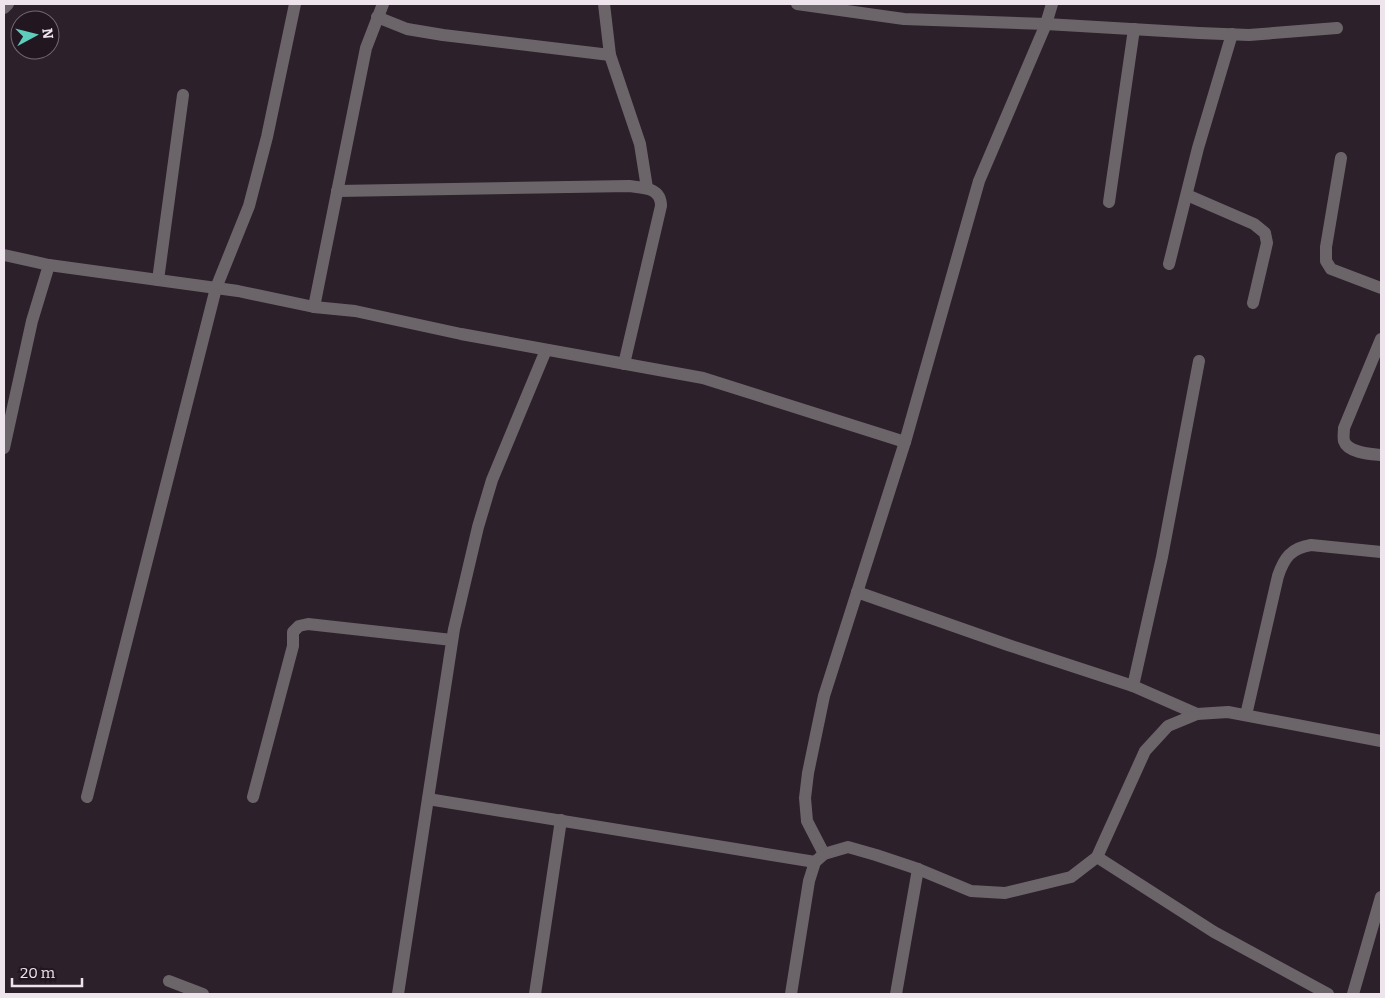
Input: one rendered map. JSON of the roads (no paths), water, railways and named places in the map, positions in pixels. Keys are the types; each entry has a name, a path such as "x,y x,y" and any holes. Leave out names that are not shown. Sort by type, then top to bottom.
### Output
{"street":[{"path":"4,8 8,4"},
{"path":"87,797 216,288 249,206 267,137 294,4"},
{"path":"314,307 366,48 383,4"},
{"path":"604,4 610,55 640,144 647,188"},
{"path":"797,4 904,19 1046,24 1249,35 1337,28"},
{"path":"791,994 809,881 819,858 807,821 805,798 808,773 824,696 905,442 979,181 1046,24 1052,4"},
{"path":"376,18 407,29 443,35 610,55"},
{"path":"1109,202 1134,29"},
{"path":"1170,264 1198,148 1232,34"},
{"path":"158,280 183,95"},
{"path":"1342,158 1326,247 1326,260 1331,269 1381,288"},
{"path":"337,191 628,186 647,188 657,193 661,198 661,206 624,364"},
{"path":"1187,195 1254,224 1265,233 1267,243 1253,303"},
{"path":"4,255 49,265 216,288 314,307 356,311 460,334 703,378 905,442"},
{"path":"4,448 32,321 49,265"},
{"path":"1381,340 1344,428 1344,440 1347,446 1361,452 1381,455"},
{"path":"398,994 452,640 478,527 492,480 546,350"},
{"path":"1133,686 1162,558 1199,361"},
{"path":"1246,716 1278,576 1283,561 1290,552 1310,545 1381,552"},
{"path":"857,592 1133,686 1197,714"},
{"path":"253,797 293,646 293,632 299,626 308,624 452,640"},
{"path":"428,799 819,858 848,847 918,869 971,891 1005,893 1071,877 1097,858 1145,751 1168,726 1197,714 1228,712 1381,741"},
{"path":"535,994 561,820"},
{"path":"1097,858 1309,989 1328,994"},
{"path":"896,994 918,869"},
{"path":"1353,994 1381,897"},
{"path":"169,982 203,994"}]}
